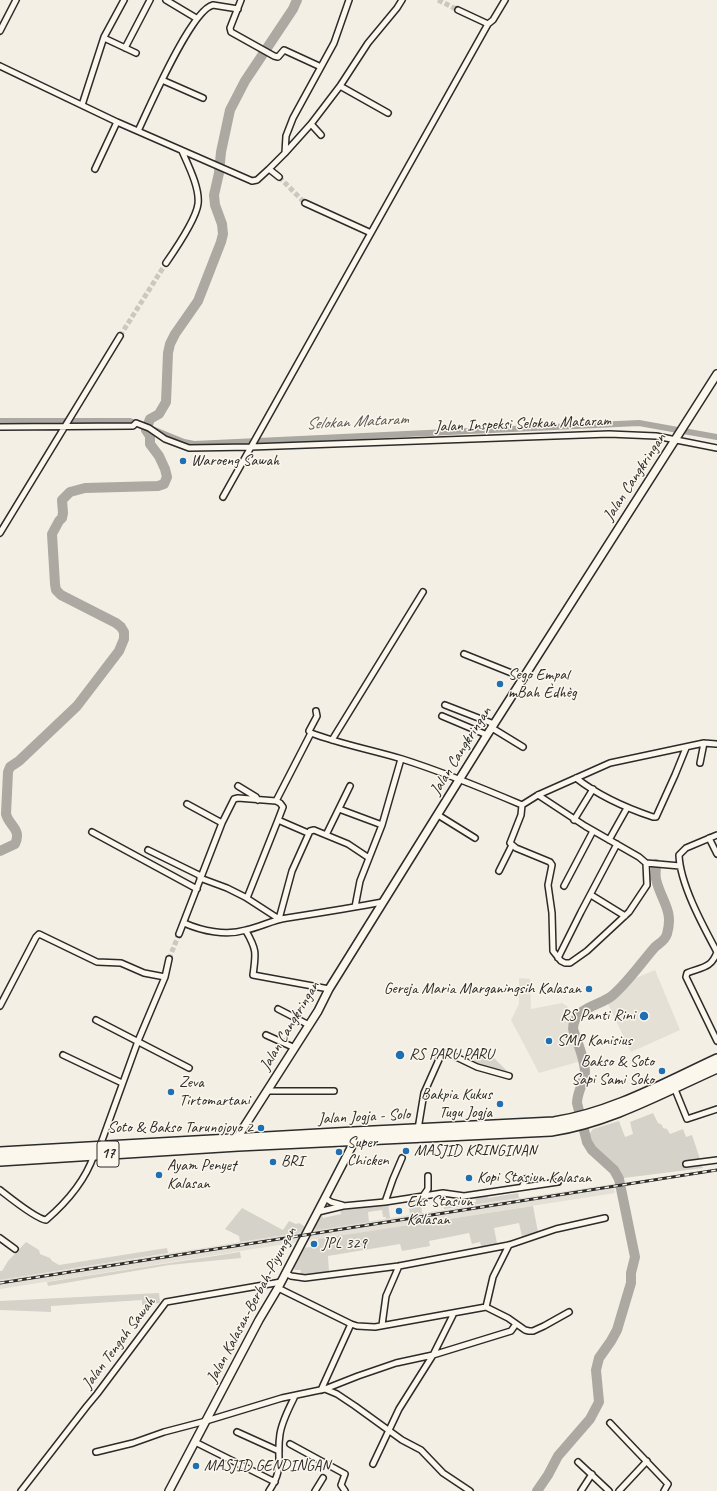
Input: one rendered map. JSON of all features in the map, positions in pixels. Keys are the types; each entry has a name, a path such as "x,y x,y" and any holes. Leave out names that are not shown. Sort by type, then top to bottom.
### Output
{"highway":[{"name":"Jalan Jogja - Solo","path":"597,1116 618,1104 717,1059"},
{"name":"Jalan Jogja - Solo","path":"0,1152 100,1146 238,1142 354,1136 551,1131 572,1123 624,1110 717,1068"},
{"name":"Jalan Jogja - Solo","path":"354,1136 418,1129 572,1123"},
{"name":"Jalan Jogja - Solo","path":"0,1161 94,1155 238,1142"}],"main road":[{"name":"Jalan Cangkringan","path":"238,1142 267,1091 309,1025 329,989 487,735 717,374"},
{"name":"Jalan Kalasan-Berbah-Piyungan","path":"169,1491 318,1212 354,1136"}],"street":[{"path":"0,31 16,0"},
{"path":"82,105 104,38 124,0"},
{"path":"125,48 150,0"},
{"path":"166,0 196,18"},
{"path":"241,0 230,28 231,32 274,56 278,57 284,50 321,67"},
{"path":"285,153 286,136 293,118 334,43 349,0"},
{"path":"0,66 117,122 252,181 257,180 285,153 311,124 340,86 368,43 402,0"},
{"path":"223,497 488,24 493,20 505,0"},
{"path":"138,131 162,80 196,18 209,6 213,5 238,9"},
{"path":"458,10 488,24"},
{"path":"104,38 136,53"},
{"path":"162,80 203,98"},
{"path":"340,86 388,113"},
{"path":"95,169 117,122"},
{"path":"311,124 321,135"},
{"path":"166,263 189,226 198,205 197,193 190,168 182,151"},
{"path":"269,168 279,177"},
{"path":"305,203 371,233"},
{"path":"0,533 120,336"},
{"name":"Jalan Inspeksi Selokan Mataram","path":"0,427 66,425 133,426 136,423 149,428 165,439 189,448 609,434 634,434 677,438 717,448"},
{"path":"332,740 423,592"},
{"path":"464,654 524,678"},
{"path":"445,705 493,726 524,747"},
{"path":"276,801 311,733 309,731 317,716 316,711"},
{"path":"442,716 487,735"},
{"path":"311,733 401,759 461,779 522,805"},
{"path":"522,805 538,795 610,763 704,743 716,744"},
{"path":"700,762 704,743"},
{"path":"576,778 627,808 656,817 686,748"},
{"path":"355,907 360,881 382,825 401,759"},
{"path":"238,786 256,797 258,800"},
{"path":"326,835 350,786"},
{"path":"574,820 593,789"},
{"path":"538,795 574,820 640,857 646,863 680,866"},
{"path":"179,934 222,822 234,799 276,801 283,807 247,898"},
{"path":"187,804 222,822"},
{"path":"499,872 512,846 510,843 521,814 522,805"},
{"path":"609,840 627,808"},
{"path":"339,809 382,825"},
{"path":"438,815 475,838"},
{"path":"278,820 308,833"},
{"path":"279,920 292,871 308,833 312,830 348,844 369,858"},
{"path":"564,886 593,831"},
{"path":"92,832 197,889"},
{"path":"717,835 683,850 680,855 680,866 696,912 717,952 710,964 687,973 686,977 717,1041"},
{"path":"709,838 717,854"},
{"path":"558,958 616,844"},
{"path":"512,846 550,862 552,865 548,889 552,913 553,948 555,955 565,963 570,963 587,951 629,912 647,886 646,863"},
{"path":"148,850 247,898 279,920"},
{"path":"590,895 625,916"},
{"path":"184,923 196,928 216,932 246,931 279,920 383,902"},
{"path":"246,931 256,953 253,975 329,989"},
{"path":"0,1006 36,937 39,934 97,962 122,963 144,973 165,977"},
{"path":"100,1146 138,1041 165,977 169,959"},
{"path":"278,1009 309,1025"},
{"path":"96,1020 189,1068"},
{"path":"266,1035 295,1048"},
{"path":"418,1129 424,1093 441,1054 444,1053 452,1055 477,1067 509,1076"},
{"path":"62,1055 122,1083"},
{"path":"674,1087 687,1119 717,1109"},
{"path":"267,1091 334,1090"},
{"path":"0,1190 35,1216 46,1220 59,1209 76,1189 85,1175 94,1155"},
{"path":"385,1202 402,1158"},
{"path":"686,1164 717,1160"},
{"path":"422,1196 426,1194 428,1189 428,1176"},
{"path":"522,1187 526,1179"},
{"path":"318,1212 343,1206 385,1202 442,1193 464,1196 558,1182"},
{"path":"325,1198 331,1202 343,1206"},
{"path":"286,1273 291,1276 305,1278 399,1266 509,1245 556,1229 605,1218"},
{"path":"0,1238 16,1248"},
{"path":"486,1307 493,1278 509,1245"},
{"path":"382,1325 386,1296 399,1266"},
{"path":"279,1285 351,1324 365,1327 486,1307 508,1318 525,1330 533,1331 569,1312"},
{"name":"Jalan Tengah Sawah","path":"21,1491 98,1394 161,1307 167,1301 279,1285"},
{"path":"373,1464 399,1409 433,1355 454,1313"},
{"path":"323,1388 351,1324"},
{"path":"96,1452 282,1398 323,1388 396,1363 433,1355 510,1331 516,1324"},
{"path":"323,1388 337,1394 402,1440 421,1450 443,1473 463,1489 470,1491"},
{"path":"269,1491 275,1482 279,1471 280,1432 295,1396"},
{"path":"610,1423 668,1484 664,1491"},
{"path":"237,1432 279,1451"},
{"path":"195,1442 275,1482"},
{"path":"290,1444 345,1474 341,1485 346,1491"},
{"path":"619,1491 647,1461"},
{"path":"578,1462 609,1491"},
{"path":"581,1491 592,1474"},
{"path":"315,1491 322,1478"}],"shaded area":[{"name":"RS Panti Rini","path":"655,970 680,1030 631,1052 607,1002 617,994 626,982"},
{"name":"SMP Kanisius","path":"519,978 530,979 531,1009 562,1003 567,1006 581,1061 539,1073 511,1020 519,1004"},
{"path":"483,1047 509,1073 506,1074 472,1063"},
{"path":"653,1113 658,1123 662,1125 663,1128 667,1129 670,1134 683,1129 686,1137 692,1135 703,1168 616,1179 611,1169 589,1142 587,1137 593,1129 619,1121 625,1137 633,1134 630,1122"},
{"path":"613,1184 615,1193 307,1241 312,1230"},
{"path":"518,1193 519,1198 444,1209 444,1207 476,1202 475,1196 486,1194 488,1198"},
{"path":"416,1198 416,1202 421,1202 422,1213 410,1215 408,1200"},
{"path":"388,1203 390,1218 386,1219 386,1217 383,1217 382,1210 368,1212 369,1222 316,1230 313,1226 319,1215 322,1215 323,1218 341,1214 340,1209"},
{"path":"533,1206 538,1232 522,1236 519,1223 494,1228 497,1243 482,1249 480,1242 472,1244 469,1233 429,1241 430,1246 402,1251 400,1244 328,1256 329,1272 301,1276 301,1270 295,1270 293,1267 303,1248 318,1246 318,1239"},
{"path":"242,1208 283,1230 289,1221 296,1224 299,1223 307,1228 304,1232 240,1242 239,1236 225,1229"},
{"path":"304,1232 298,1242 0,1289 0,1280"},
{"path":"26,1242 39,1250 40,1254 50,1258 59,1265 167,1248 168,1253 0,1280 0,1271 2,1271 8,1261"},
{"path":"240,1252 241,1258 169,1265 48,1286 47,1282"},
{"path":"159,1293 160,1303 142,1305 142,1300 51,1306 51,1312 0,1310 0,1301"}],"waterway":[{"path":"0,851 15,844 17,839 16,831 6,814 8,772 10,767 19,761 77,706 119,651 124,639 124,632 116,623 61,595 56,590 52,534 62,518 62,500 70,492 85,488 158,486 164,484 167,477 165,469 159,456 150,444 150,436 146,430 150,419 159,414 166,402 168,353 170,344 175,334 198,301 221,242 223,234 222,224 215,205 214,195 230,110 245,81 293,9 297,0"},
{"name":"Selokan Mataram","path":"0,421 130,421 142,425"},
{"name":"Selokan Mataram","path":"152,429 184,442 194,444 639,423 717,437"},
{"path":"537,1491 548,1475 558,1456 590,1419 599,1402 596,1370 599,1358 617,1330 631,1283 631,1273 635,1257 619,1179 614,1170 592,1150 587,1142 577,1103 585,1067 573,1029 574,1022 582,1011 608,999 619,990 666,936 669,926 669,918 656,879 656,864"}],"tunnel":[{"path":"438,0 458,10"},
{"path":"279,177 305,203"},
{"path":"120,336 166,263"},
{"path":"169,959 179,934"}],"railway":[{"path":"0,1283 717,1170"}],"place":[{"name":"Waroeng Sawah","path":"183,461"},
{"name":"Sego Empal mBah Èdhèg","path":"500,684"},
{"name":"Gereja Maria Marganingsih Kalasan","path":"589,989"},
{"name":"RS Panti Rini","path":"644,1016"},
{"name":"SMP Kanisius","path":"549,1041"},
{"name":"RS PARU PARU","path":"400,1055"},
{"name":"Bakso & Soto Sapi Sami Soko","path":"662,1071"},
{"name":"Zeva Tirtomartani","path":"171,1092"},
{"name":"Bakpia Kukus Tugu Jogja","path":"500,1104"},
{"name":"Soto & Bakso Tarunojoyo 2","path":"261,1128"},
{"name":"MASJID KRINGINAN","path":"406,1151"},
{"name":"Super Chicken","path":"339,1152"},
{"name":"BRI","path":"273,1162"},
{"name":"Ayam Penyet Kalasan","path":"159,1175"},
{"name":"Kopi Stasiun Kalasan","path":"469,1178"},
{"name":"Eks Stasiun Kalasan","path":"399,1211"},
{"name":"JPL 329","path":"314,1244"},
{"name":"MASJID GENDINGAN","path":"196,1466"}]}
